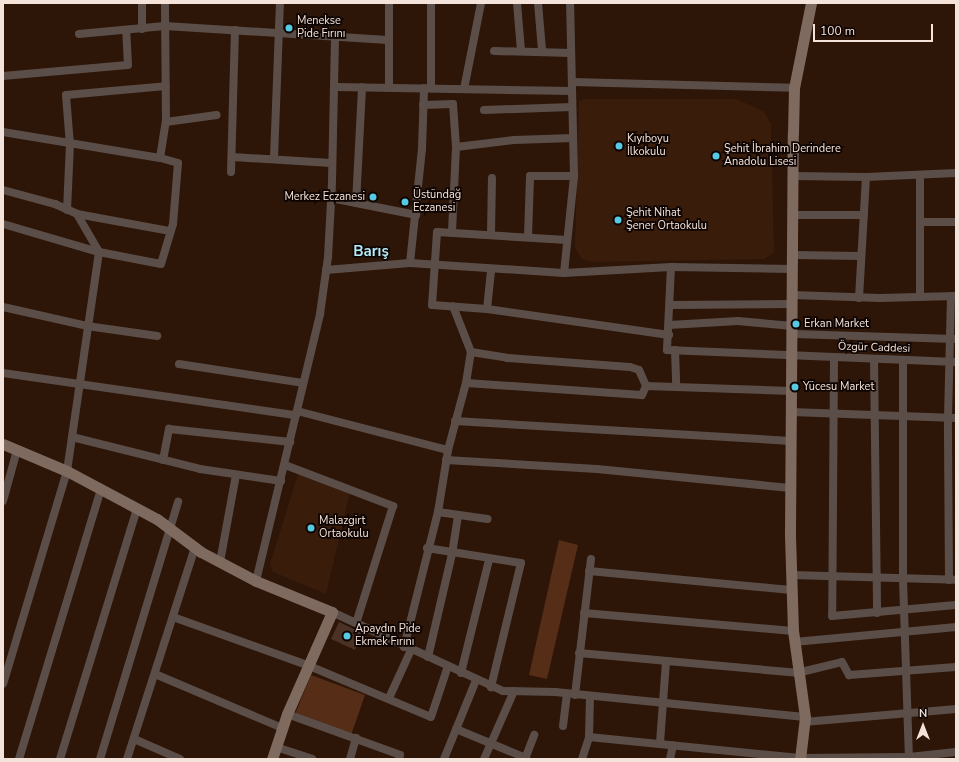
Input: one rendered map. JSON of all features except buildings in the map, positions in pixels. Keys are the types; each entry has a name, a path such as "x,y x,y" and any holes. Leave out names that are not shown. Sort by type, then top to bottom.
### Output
{"main road":[{"path":"800,759 805,719 796,673 791,590 790,441 793,330 792,215 794,88 811,3"},
{"path":"3,444 67,471 101,489 170,529 195,547 220,562 256,581 332,612 307,665 287,714 272,759"}],"street":[{"path":"142,3 142,29"},
{"path":"160,158 166,122 165,3"},
{"path":"274,158 280,3"},
{"path":"389,3 389,86"},
{"path":"410,263 416,215 423,105 427,88 431,3"},
{"path":"464,89 481,3"},
{"path":"517,3 521,51"},
{"path":"538,3 542,50"},
{"path":"564,273 574,176 570,3"},
{"path":"79,34 126,31 165,26 388,40"},
{"path":"231,172 236,30"},
{"path":"3,76 128,65 126,31"},
{"path":"256,581 320,314 326,270 331,198 331,163 336,87 335,37"},
{"path":"494,51 542,50 571,53"},
{"path":"67,210 70,145 66,95 166,86"},
{"path":"356,203 362,86"},
{"path":"336,87 389,86 464,89 572,86 794,88"},
{"path":"423,105 453,104 456,147 452,233"},
{"path":"484,110 572,107"},
{"path":"166,122 217,115"},
{"path":"3,132 70,145 160,158 178,163 170,232 161,264 99,252 3,224"},
{"path":"456,147 514,140 573,138"},
{"path":"232,157 274,158 331,163"},
{"path":"793,176 866,177 956,173"},
{"path":"920,175 920,297"},
{"path":"528,238 530,176 574,176"},
{"path":"859,298 866,177"},
{"path":"491,234 492,178"},
{"path":"3,190 77,214 170,232"},
{"path":"331,198 416,215"},
{"path":"3,684 67,471 99,252 77,214"},
{"path":"792,215 864,215"},
{"path":"920,222 956,222"},
{"path":"567,240 491,234 437,232 436,266 432,304 488,309 669,336"},
{"path":"793,255 861,256"},
{"path":"326,270 410,263 491,271 564,273 671,267 793,269"},
{"path":"671,267 669,336 667,350 675,350 676,387"},
{"path":"488,309 491,271"},
{"path":"670,305 954,296 952,580 792,575"},
{"path":"389,698 407,648 426,548 438,512 448,450 466,383 471,352 453,306"},
{"path":"3,307 87,326 157,336"},
{"path":"669,325 738,321 793,330 954,339"},
{"name":"Özgür Caddesi","path":"675,350 792,357 954,361"},
{"path":"466,383 642,395 646,386 639,370 630,367 507,358 471,352"},
{"path":"834,358 832,616 904,611 956,605"},
{"path":"874,359 877,613"},
{"path":"903,360 903,579 909,758"},
{"path":"179,364 303,382"},
{"path":"3,373 79,386 297,413 448,450"},
{"path":"646,386 791,391"},
{"path":"791,412 952,418"},
{"path":"455,421 790,441"},
{"path":"163,460 169,429 290,442"},
{"path":"72,437 163,460 236,475 281,481"},
{"path":"3,501 17,450"},
{"path":"446,460 597,469 790,488"},
{"path":"285,465 393,506 356,623"},
{"path":"220,562 236,475"},
{"path":"19,759 101,489"},
{"path":"100,759 178,502"},
{"path":"60,759 137,509"},
{"path":"438,512 488,519"},
{"path":"428,657 452,554 458,515"},
{"path":"127,759 195,547"},
{"path":"426,548 452,554 521,564 491,687"},
{"path":"563,726 571,694 578,653 591,559"},
{"path":"461,673 489,560"},
{"path":"589,571 791,590"},
{"path":"332,612 491,687 514,691 571,694 805,719 956,709"},
{"path":"584,613 793,637 956,628"},
{"path":"173,617 307,665 389,698 431,717 448,666"},
{"path":"578,653 796,673 842,662 849,675 956,667"},
{"path":"660,743 666,662"},
{"path":"155,674 282,728"},
{"path":"444,759 476,680"},
{"path":"484,759 514,691"},
{"path":"582,759 589,737 590,697"},
{"path":"287,714 400,755 399,759"},
{"path":"456,729 525,758 534,735"},
{"path":"589,737 660,743 800,759 909,758 956,752"},
{"path":"350,759 356,738"},
{"path":"134,739 180,759"},
{"path":"670,759 673,745"},
{"path":"276,747 312,759"}],"shaded area":[{"path":"584,99 737,99 764,112 771,124 774,253 764,259 592,262 581,258 575,248 579,101"},
{"name":"Malazgirt Ortaokulu","path":"299,471 350,492 326,594 273,572 270,564"},
{"path":"559,540 578,545 547,679 529,675"},
{"path":"311,675 365,695 351,735 295,714"}],"place":[{"name":"Menekse Pide Fırını","path":"289,28"},
{"name":"Kıyıboyu İlkokulu","path":"619,146"},
{"name":"Şehit İbrahim Derindere Anadolu Lisesi","path":"716,156"},
{"name":"Merkez Eczanesi","path":"373,197"},
{"name":"Üstündağ Eczanesi","path":"405,202"},
{"name":"Şehit Nihat Şener Ortaokulu","path":"618,220"},
{"name":"Erkan Market","path":"796,324"},
{"name":"Yücesu Market","path":"795,387"},
{"name":"Malazgirt Ortaokulu","path":"311,528"},
{"name":"Apaydın Pide Ekmek Fırını","path":"347,636"}],"district":[{"name":"Barış","path":"371,252"}]}
